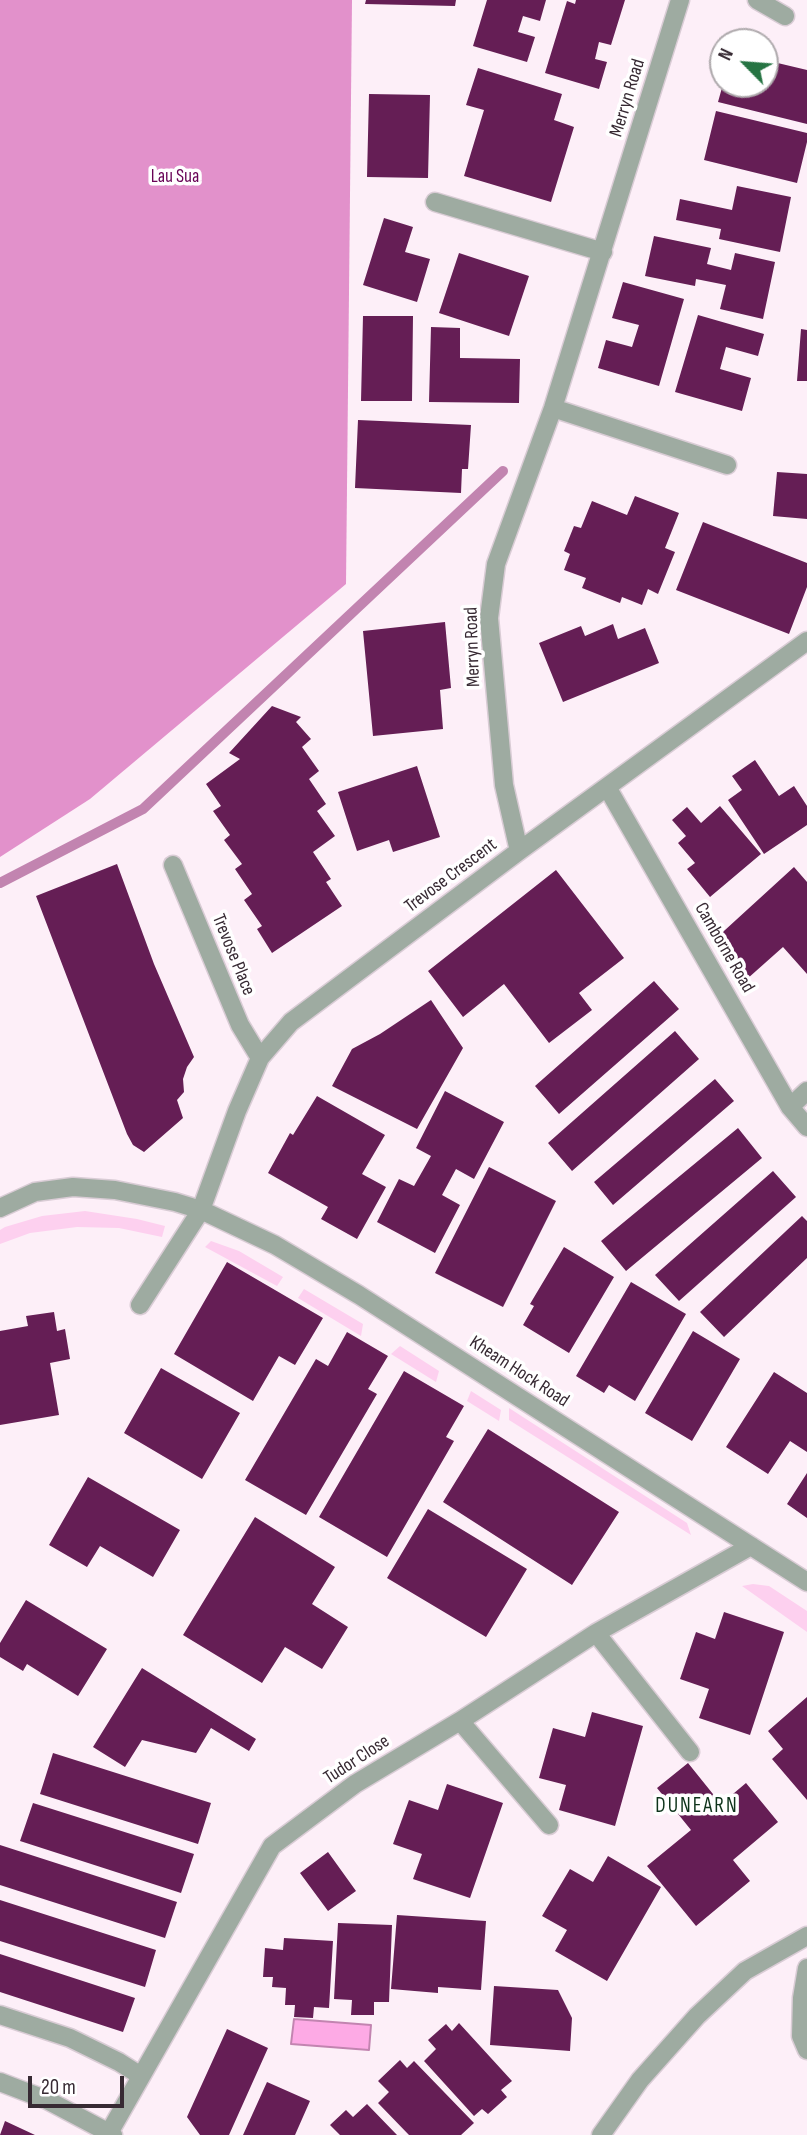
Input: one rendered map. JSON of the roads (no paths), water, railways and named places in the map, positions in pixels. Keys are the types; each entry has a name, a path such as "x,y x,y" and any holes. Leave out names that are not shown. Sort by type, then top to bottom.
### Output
{"street":[{"name":"Merryn Road","path":"519,851 504,785 489,618 496,565 554,408 680,0"},
{"path":"757,0 785,16"},
{"path":"435,202 603,252"},
{"path":"554,408 727,465"},
{"name":"Trevose Crescent","path":"201,1210 237,1111 260,1058 291,1022 519,851 807,641"},
{"name":"Camborne Road","path":"607,787 790,1107 807,1127"},
{"name":"Trevose Place","path":"173,865 240,1025 260,1058"},
{"path":"790,1107 807,1091"},
{"name":"Kheam Hock Road","path":"0,1208 34,1192 73,1187 115,1190 201,1210 275,1245 359,1294 807,1582"},
{"path":"141,1305 201,1210"},
{"name":"Tudor Close","path":"0,2082 47,2100 111,2134 141,2076 272,1846 355,1784 460,1721 596,1633 751,1546"},
{"path":"596,1633 690,1752"},
{"path":"460,1721 550,1825"},
{"path":"601,2135 640,2080 697,2016 745,1971 807,1936"},
{"path":"807,1968 802,1998 801,2036 807,2050"},
{"path":"0,2015 69,2038 119,2062 141,2076"}],"waterway":[{"path":"0,883 143,809 503,471"}],"district":[{"name":"DUNEARN","path":"697,1807"}],"park label":[{"name":"Lau Sua","path":"175,177"}]}
